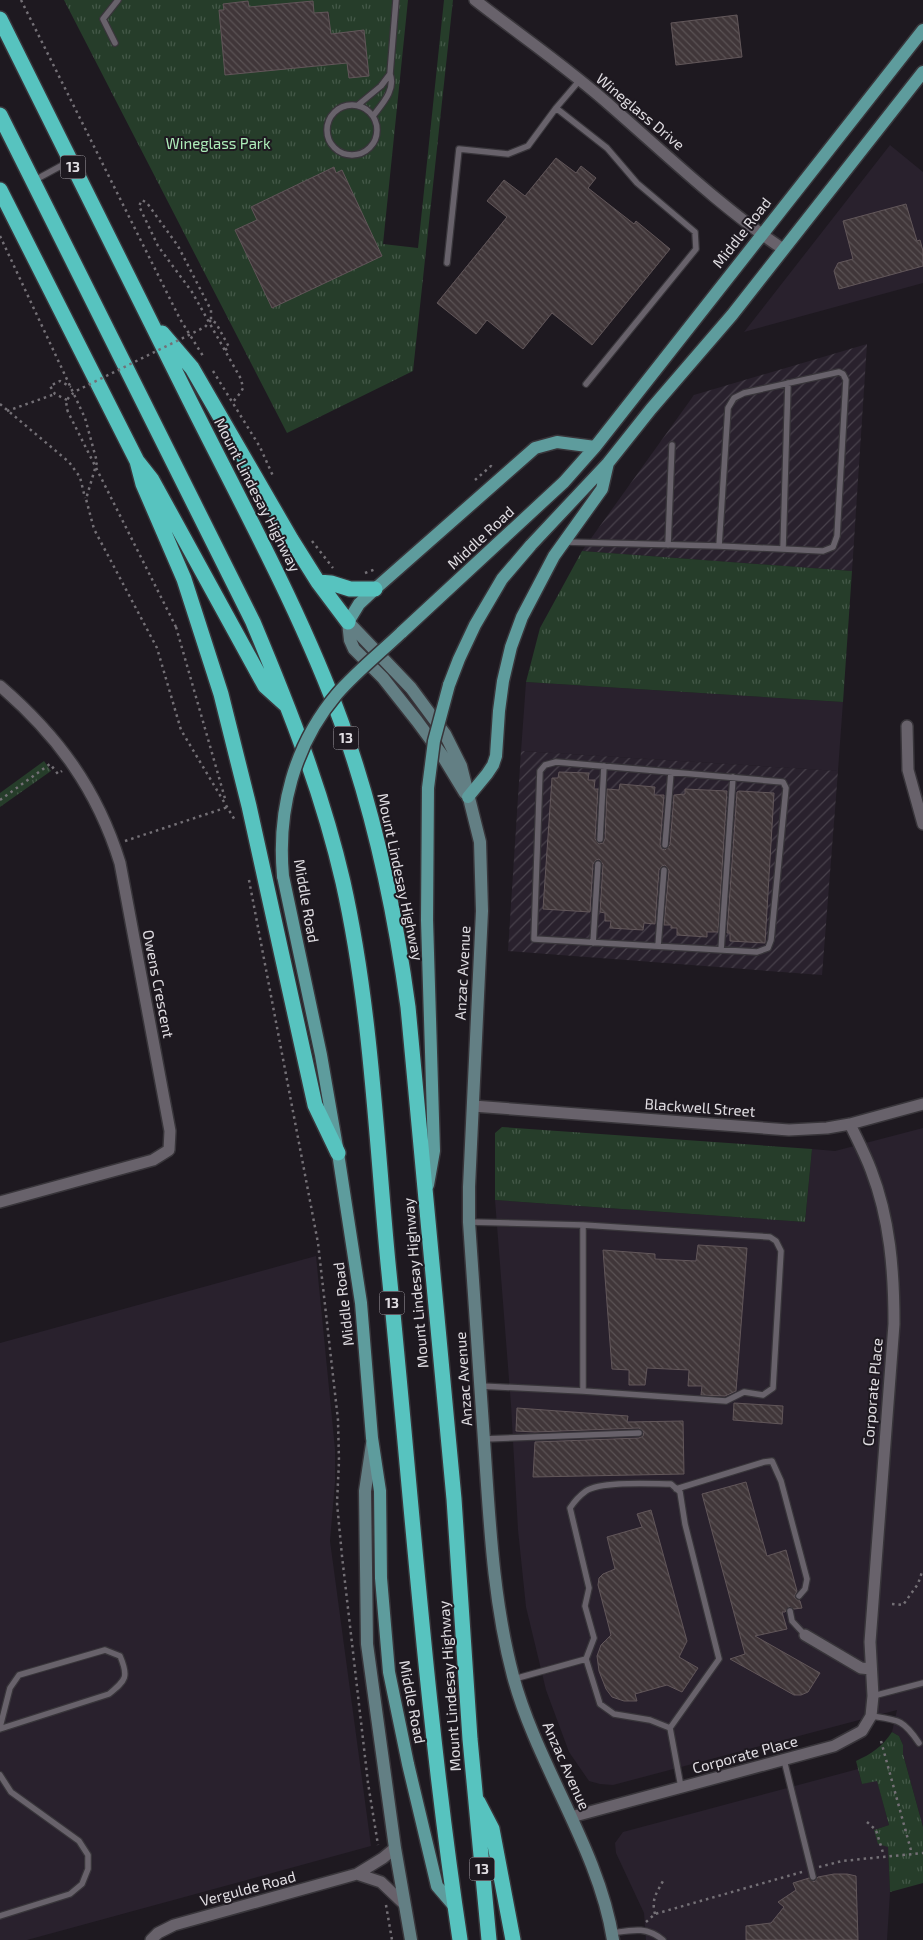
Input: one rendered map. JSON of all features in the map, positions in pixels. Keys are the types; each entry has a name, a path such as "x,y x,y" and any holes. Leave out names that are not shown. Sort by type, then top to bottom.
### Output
{"highway":[{"name":"Mount Lindesay Highway","path":"0,19 290,600 323,678 354,760 378,844 400,953 408,1008 454,1499 475,1798 489,1940"},
{"name":"Mount Lindesay Highway","path":"0,115 253,622 289,708 333,841 349,913 361,989 372,1086 432,1724 454,1906 460,1940"},
{"path":"0,190 137,461 152,480 265,686 289,708"},
{"path":"147,314 192,368 290,538 318,582 348,622"},
{"path":"137,461 143,484 184,579 221,694 249,806 315,1105 338,1153"},
{"path":"318,582 331,583 350,589 375,589"},
{"path":"475,1798 492,1829 513,1940"}],"main road":[{"name":"Middle Road","path":"454,1906 437,1886 390,1681 381,1578 380,1491 372,1438 360,1303 338,1153 283,876 282,826 287,793 298,760 312,729 342,689 564,482 595,446 923,30"},
{"path":"426,1199 434,1151 427,920 428,788 434,742 458,659 474,625 502,579 531,545 608,463 651,409 732,315 923,72"},
{"path":"348,622 359,604 375,589 535,448 557,442 595,446"},
{"path":"468,797 487,774 496,756 499,710 511,647 536,588 563,542 602,489 608,463"},
{"name":"Anzac Avenue","path":"348,622 350,640 354,649 383,678 417,721 442,755 468,797 480,842 482,911 472,1106 469,1222 494,1574 505,1646 514,1679 534,1738 571,1817 598,1883 613,1936"},
{"path":"372,1438 365,1491 367,1644 395,1848 411,1940"}],"street":[{"name":"Wineglass Drive","path":"475,0 612,106 648,140 762,235 783,249"},
{"name":"Owens Crescent","path":"0,686 33,716 64,751 102,815 114,844 122,872 170,1131 169,1150 153,1160 0,1202"},
{"path":"907,726 908,770 923,824"},
{"name":"Blackwell Street","path":"472,1106 789,1130 827,1128 850,1124 923,1104"},
{"name":"Corporate Place","path":"571,1817 834,1746 862,1731 871,1716 873,1696 870,1642 894,1324 894,1284 890,1244 882,1203 871,1170 850,1124"},
{"path":"805,1635 861,1668 871,1669"},
{"name":"Vergulde Road","path":"151,1940 158,1933 174,1925 357,1874 395,1848"},
{"path":"357,1874 381,1882 404,1904"}],"lane":[{"path":"115,44 103,19 118,0"},
{"path":"373,116 386,99 392,79 390,74 396,0"},
{"path":"358,105 381,86 390,74"},
{"path":"448,263 459,149 508,154 528,146 579,81"},
{"path":"358,105 367,109 373,116 377,128 376,135 369,148 363,152 349,154 336,148 328,136 329,121 344,106 358,105"},
{"path":"556,108 608,148 637,183 695,232 696,249 586,384"},
{"path":"33,180 70,161"},
{"path":"563,542 823,551 833,548 837,536 846,380 843,374 839,372 788,383 734,398 728,408 719,546"},
{"path":"783,549 788,383"},
{"path":"668,545 672,445"},
{"path":"556,762 604,766 783,782 786,788 771,940 768,948 757,952 534,939 540,772 545,765 556,762"},
{"path":"600,839 604,766"},
{"path":"666,845 671,772"},
{"path":"721,950 733,777"},
{"path":"593,943 598,864"},
{"path":"658,946 664,870"},
{"path":"469,1222 583,1225 770,1237 776,1241 781,1251 773,1388 763,1395 744,1392 726,1401 480,1386"},
{"path":"583,1225 583,1391"},
{"path":"484,1439 639,1434"},
{"path":"676,1489 772,1461 781,1481 807,1579 805,1589 798,1596"},
{"path":"670,1728 650,1720 614,1714 600,1704 586,1659 594,1638 585,1606 589,1588 570,1508 574,1501 587,1490 607,1485 671,1484 680,1492 681,1507 719,1659 670,1728 681,1787"},
{"path":"790,1610 792,1621 805,1635"},
{"path":"105,1650 120,1656 126,1670 123,1683 109,1694 0,1728 10,1688 19,1675 105,1650"},
{"path":"514,1679 586,1659"},
{"path":"873,1696 923,1683"},
{"path":"871,1716 898,1720 910,1730 918,1743"},
{"path":"784,1760 813,1877"},
{"path":"0,1775 11,1792 79,1841 88,1856 88,1869 82,1884 70,1894 0,1916"},
{"path":"613,1936 637,1929 655,1934 663,1940"}],"path":[{"path":"21,0 180,319 206,361"},
{"path":"67,400 78,390 205,327 211,320 211,310 178,246 147,203 142,200 139,206 153,237 164,256 192,292 225,350 242,383 241,392 233,402"},
{"path":"0,236 85,418 97,462 86,499"},
{"path":"211,320 216,323 230,347 225,350"},
{"path":"212,369 260,447 275,480"},
{"path":"67,400 55,394 50,386 60,381 71,387"},
{"path":"7,410 55,394"},
{"path":"67,400 68,412 176,626 228,808"},
{"path":"0,404 70,462 80,476 94,529 157,648 181,730 238,825"},
{"path":"470,485 491,466 502,477"},
{"path":"307,534 327,562 339,572"},
{"path":"363,574 378,567"},
{"path":"0,800 50,764 58,774 73,764"},
{"path":"114,844 228,808"},
{"path":"247,874 318,1243 338,1420 337,1503 343,1574 368,1784 379,1851"},
{"path":"892,1604 903,1605 918,1584 922,1572"},
{"path":"881,1741 912,1854"},
{"path":"867,1822 876,1830 884,1856"},
{"path":"637,1929 655,1914 842,1861 923,1853"},
{"path":"655,1914 652,1903 664,1879"},
{"path":"384,1902 392,1940"}],"shaded area":[{"path":"890,145 923,172 923,283 744,332"},
{"path":"867,344 852,571 582,551 694,395"},
{"path":"526,682 843,702 838,771 521,751"},
{"path":"521,751 838,771 822,975 508,951"},
{"path":"923,1128 923,1827 903,1754 903,1745 899,1736 892,1732 897,1710 613,1785 589,1781 569,1752 546,1690 526,1607 518,1530 511,1405 495,1200 805,1222 812,1149 835,1151"},
{"path":"316,1256 335,1449 335,1482 330,1541 371,1846 27,1940 0,1940 0,1343"},
{"path":"858,1769 862,1784 877,1780 889,1825 874,1830 888,1847 890,1892 887,1940 646,1940 644,1913 616,1853 615,1843 623,1832"}],"green space":[{"name":"Wineglass Park","path":"64,0 408,0 383,244 418,248 444,0 453,0 413,371 287,433","holes":["248,1 249,7 312,1 314,13 329,12 333,64 225,75 219,11 224,10 223,4","364,31 369,75 349,78 344,33","334,167 336,173 342,171 382,256 272,308 235,230 257,220 251,207"]},
{"path":"582,551 852,571 843,702 526,682 540,628"},
{"path":"44,761 51,771 0,807 0,793"},
{"path":"502,1127 812,1149 805,1222 495,1200 495,1133"},
{"path":"892,1732 899,1736 903,1745 903,1754 923,1827 923,1883 890,1892 888,1847 878,1844 874,1830 889,1825 877,1781 862,1784 856,1761 876,1750"}],"building":[{"path":"248,1 249,7 313,1 314,13 328,12 331,34 364,30 369,76 349,78 347,63 225,75 219,10 224,10 223,4"},
{"path":"737,15 742,57 676,65 671,23"},
{"path":"556,158 576,173 581,166 596,178 588,188 634,224 636,221 670,249 592,345 552,313 523,349 487,320 476,334 437,303 507,217 487,201 504,180 525,196"},
{"path":"334,167 336,173 342,170 382,256 272,308 235,230 257,220 251,207"},
{"path":"906,204 917,241 920,240 923,251 923,266 839,289 834,271 838,263 853,259 843,221"},
{"path":"559,772 589,773 588,780 595,780 594,789 598,789 595,839 599,844 603,843 605,839 607,789 619,790 620,784 655,787 654,795 664,795 660,845 665,850 670,845 674,795 685,794 685,789 727,791 718,932 707,932 707,937 677,935 677,928 671,928 671,925 664,925 669,870 665,865 659,870 655,924 644,923 643,930 610,928 611,921 605,921 605,913 600,912 603,864 599,859 593,864 590,912 543,909 552,778 558,778"},
{"path":"737,792 774,793 765,943 730,941 730,933 727,933"},
{"path":"698,1245 747,1248 736,1391 725,1396 701,1395 702,1386 688,1386 689,1370 647,1368 645,1385 629,1385 629,1370 612,1369 603,1250 655,1254 655,1259 696,1261"},
{"path":"734,1403 783,1406 782,1424 733,1420"},
{"path":"517,1408 628,1416 627,1422 683,1421 684,1474 533,1477 535,1442 639,1438 643,1436 644,1432 639,1428 516,1431"},
{"path":"746,1482 767,1556 786,1550 797,1591 794,1597 800,1601 802,1608 794,1609 789,1607 785,1612 782,1612 787,1629 755,1636 820,1673 808,1692 801,1695 794,1695 730,1659 745,1654 702,1494"},
{"path":"651,1510 687,1641 679,1657 698,1668 682,1692 667,1685 635,1694 637,1701 624,1701 612,1697 606,1689 599,1671 597,1656 601,1645 611,1635 598,1585 599,1578 603,1574 615,1569 607,1537 642,1527 637,1514"},
{"path":"834,1874 856,1876 858,1940 746,1940 746,1926 771,1923 784,1907 778,1902 796,1890 793,1883 809,1878 814,1882 818,1877"}]}
